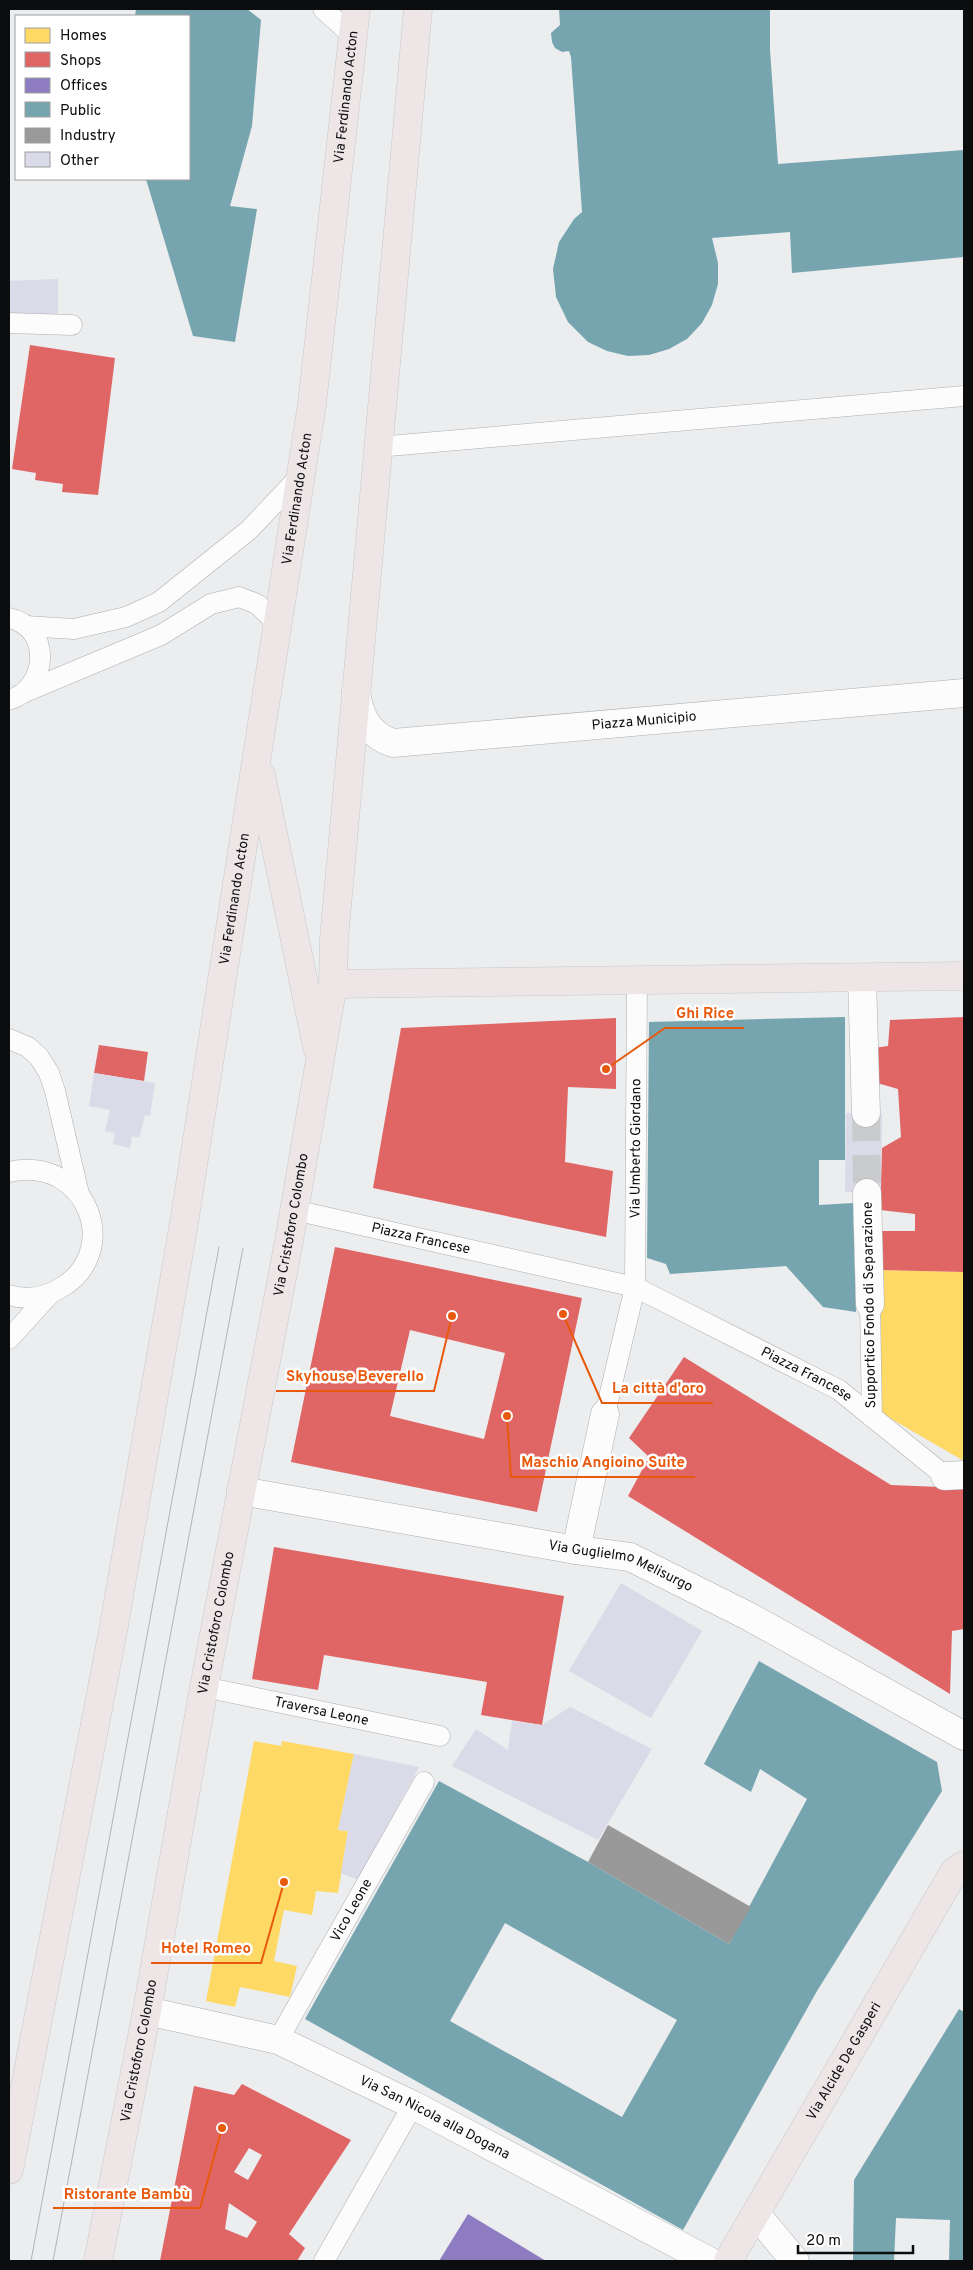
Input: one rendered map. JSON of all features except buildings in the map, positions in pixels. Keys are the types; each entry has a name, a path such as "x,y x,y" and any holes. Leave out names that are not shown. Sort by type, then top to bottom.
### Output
{"main road":[{"name":"Via Ferdinando Acton","path":"9,2170 113,1631 183,1232 317,366 356,9"},
{"path":"418,9 334,939 333,984 964,976"},
{"path":"257,757 320,1061"},
{"name":"Via Cristoforo Colombo","path":"98,2261 147,2011 204,1687 294,1210 333,984"},
{"name":"Via Alcide De Gasperi","path":"728,2261 954,1872 964,1865"}],"street":[{"name":"Piazza Municipio","path":"356,691 364,721 376,734 393,743 964,693"},
{"path":"862,978 866,1113"},
{"name":"Supportico Fondo di Separazione","path":"868,1192 870,1304"},
{"path":"576,1550 604,1414"},
{"name":"Via Guglielmo Melisurgo","path":"241,1492 576,1550 630,1557 748,1616 964,1736"},
{"name":"Via San Nicola alla Dogana","path":"147,2011 278,2040 413,2106 709,2261"},
{"path":"756,2214 796,2261"}],"lane":[{"path":"323,9 353,36"},
{"path":"9,323 72,325"},
{"path":"377,447 964,396"},
{"path":"17,622 74,629 126,617 159,602 249,530 301,475"},
{"path":"17,696 160,635 211,604 239,597 257,604 278,624"},
{"path":"17,622 35,638 40,652 40,667 35,681 17,696"},
{"name":"Via Umberto Giordano","path":"636,1287 637,980"},
{"path":"9,1039 28,1047 39,1057 49,1072 79,1194"},
{"path":"9,1172 22,1169 54,1174 67,1182 79,1194 87,1208 92,1224 92,1241 88,1258 79,1273 67,1285 49,1295 32,1298 9,1294"},
{"name":"Piazza Francese","path":"294,1210 636,1287 839,1390 872,1417 954,1476"},
{"path":"604,1414 636,1287"},
{"path":"9,1340 49,1295"},
{"name":"Supportico Fondo di Separazione","path":"870,1304 872,1417"},
{"name":"Traversa Leone","path":"204,1687 440,1736"},
{"name":"Vico Leone","path":"278,2040 424,1782"},
{"path":"324,2261 413,2106"}],"tunnel":[{"path":"866,1113 867,1193"}],"tram line":[{"path":"31,2261 219,1247"},
{"path":"53,2261 243,1248"}],"place":[{"name":"Ghi Rice","path":"606,1069"},
{"name":"La città d'oro","path":"563,1314"},
{"name":"Skyhouse Beverello","path":"452,1316"},
{"name":"Maschio Angioino Suite","path":"507,1416"},
{"name":"Hotel Romeo","path":"284,1882"},
{"name":"Ristorante Bambù","path":"222,2128"}]}
